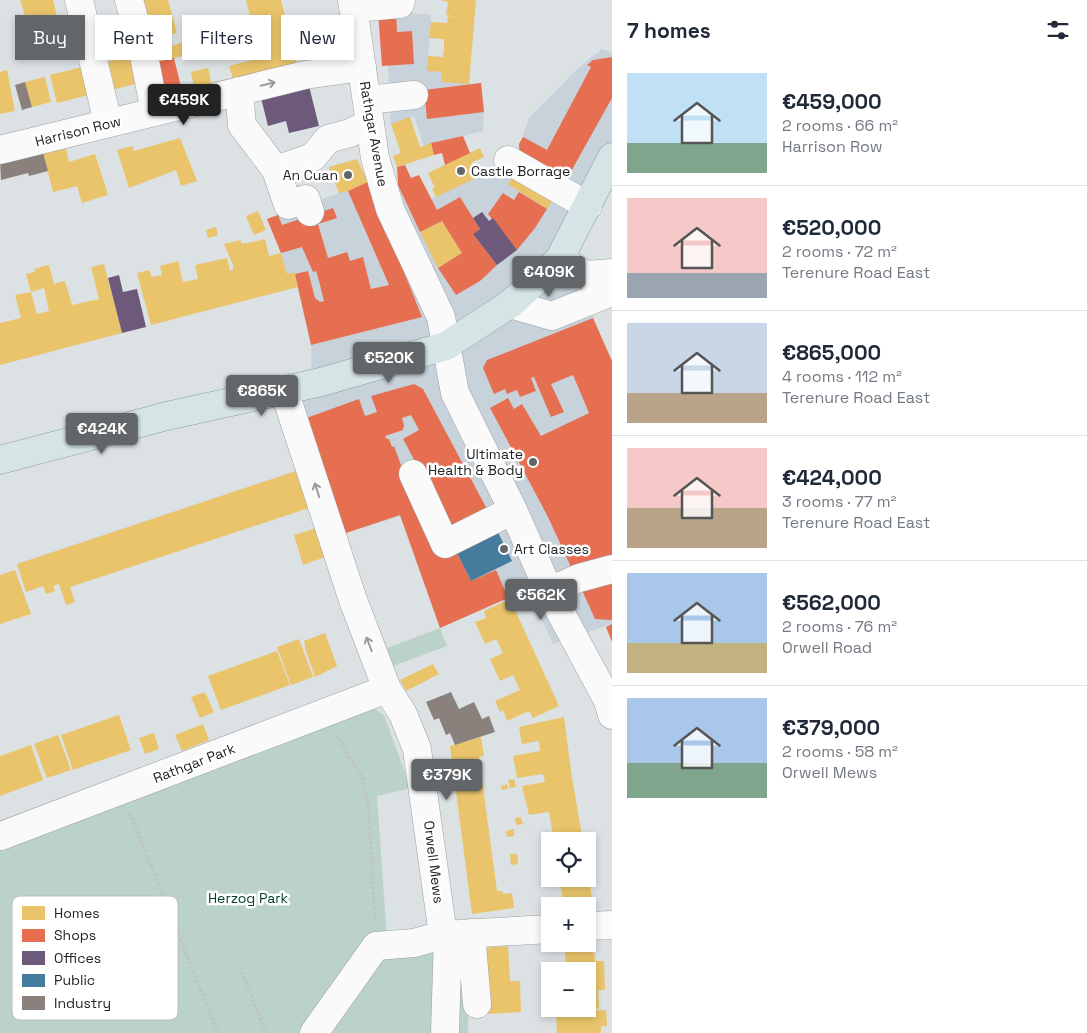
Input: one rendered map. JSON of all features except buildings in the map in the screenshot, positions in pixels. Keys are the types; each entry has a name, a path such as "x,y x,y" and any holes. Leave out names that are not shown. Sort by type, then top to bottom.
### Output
{"main road":[{"path":"0,460 167,416 321,382 446,346 510,304 559,260 612,157"}],"street":[{"path":"79,0 108,124"},
{"path":"129,0 143,50 155,112"},
{"path":"353,4 400,4 401,0"},
{"name":"Rathgar Avenue","path":"353,4 379,176 390,210 441,317 455,393 513,510 549,591 608,701 612,715"},
{"name":"Harrison Row","path":"0,150 306,75 362,67"},
{"path":"239,91 242,125 276,170 288,205 306,199 310,212"},
{"path":"276,170 313,157 328,139 350,133 368,111 414,95"},
{"path":"508,160 588,206"},
{"path":"559,260 586,275 612,273"},
{"path":"510,304 552,316 612,292"},
{"name":"Orwell Mews","path":"284,390 353,600 387,689 403,714 418,749 454,934"},
{"path":"413,474 445,544 513,510"},
{"path":"549,591 579,578 612,569"},
{"name":"Rathgar Park","path":"1,836 78,796 387,689"},
{"path":"596,926 612,925"},
{"path":"314,1033 376,946 414,943 454,934 541,929"},
{"path":"454,934 477,1004"},
{"path":"445,1033 454,934"}],"path":[{"path":"331,735 337,735 362,777 368,801 376,946"},
{"path":"128,809 163,896"},
{"path":"178,933 218,1033"},
{"path":"240,967 266,1033"}],"shaded area":[{"path":"396,11 431,15 427,71 442,72 469,84 481,83 484,112 483,131 424,146 414,116 391,124 388,66"},
{"path":"602,49 612,53 612,157 559,260 589,298 593,318 612,362 612,624 553,644 528,589 440,628 400,516 340,535 295,409 312,384 311,345 294,272 287,274 281,253 267,219 339,193 329,167 357,159 368,182 398,185 419,175 431,199 478,177 513,176 520,161 519,144 529,118 578,68"}],"green space":[{"path":"440,628 447,646 388,668 382,650"},
{"name":"Herzog Park","path":"371,707 384,715 408,781 417,795 408,789 377,796 388,954 459,949 468,1000 468,1033 0,1033 0,850"}],"place":[{"name":"Castle Borrage","path":"461,171"},
{"name":"An Cuan","path":"348,175"},
{"name":"Ultimate Health & Body","path":"533,462"},
{"name":"Art Classes","path":"504,549"}]}
